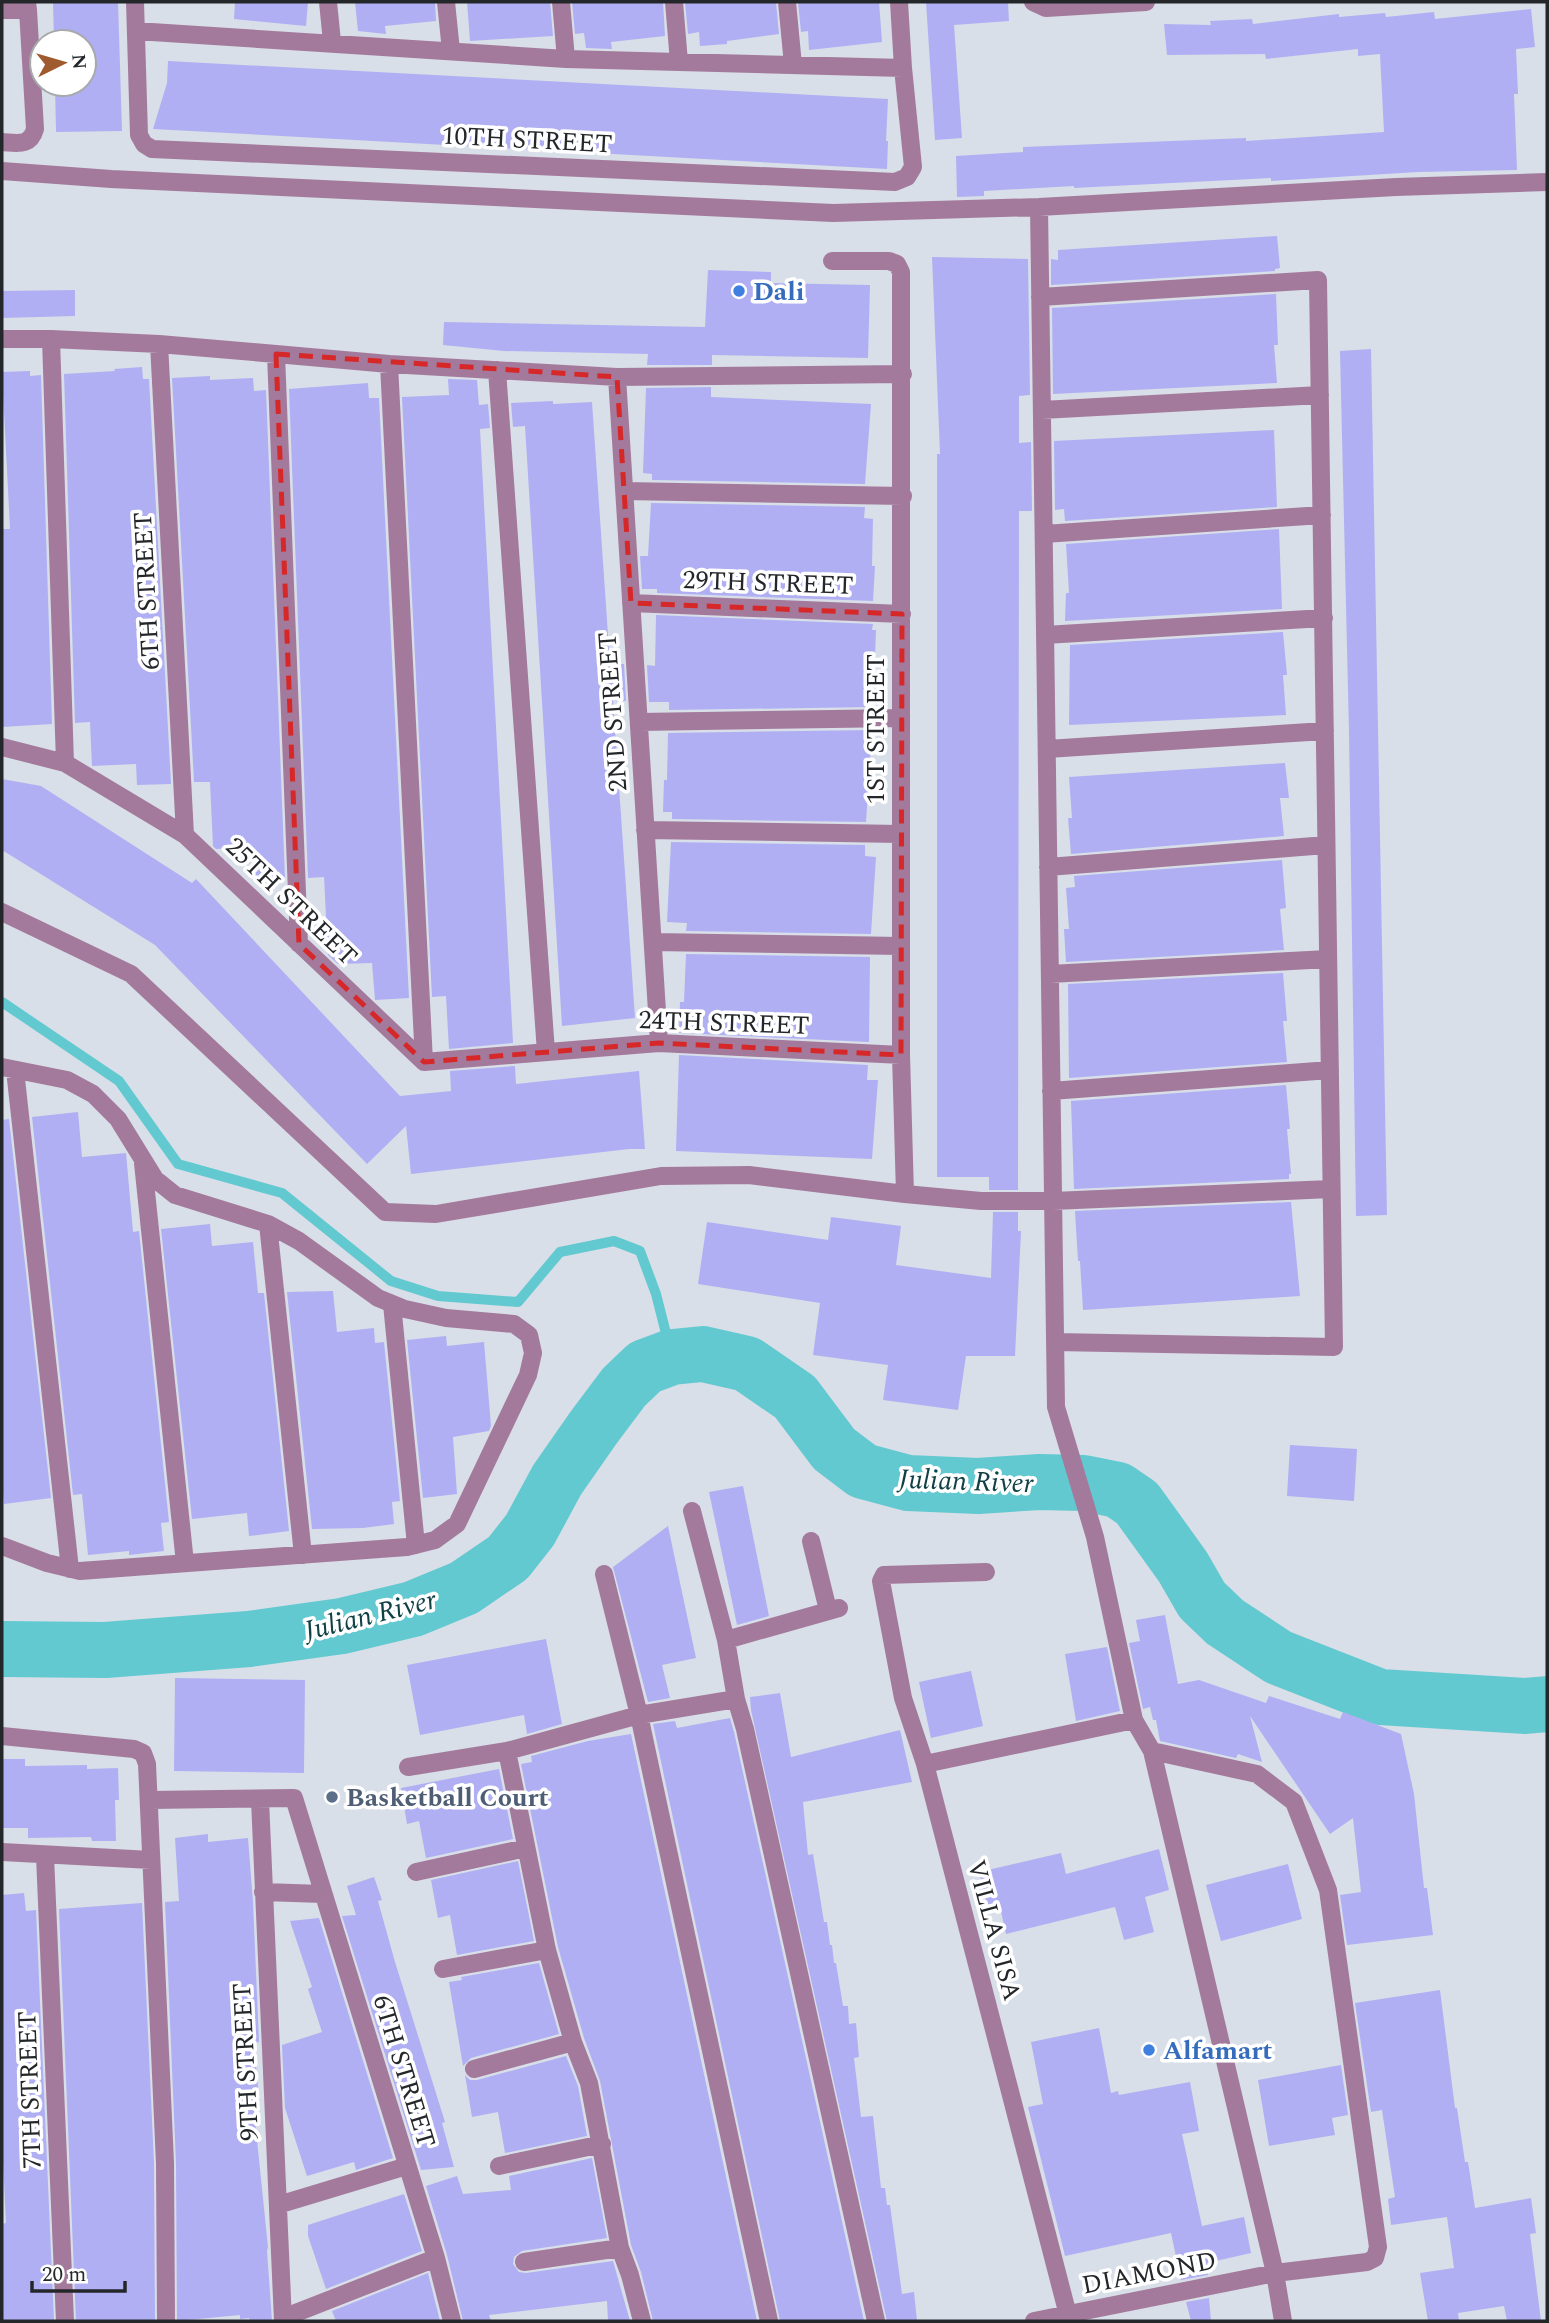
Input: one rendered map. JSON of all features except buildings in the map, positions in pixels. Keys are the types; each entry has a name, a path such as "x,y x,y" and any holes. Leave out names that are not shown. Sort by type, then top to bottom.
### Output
{"street":[{"path":"135,2 135,31 566,59 902,68 899,2"},
{"path":"328,2 332,42"},
{"path":"446,2 451,51"},
{"path":"561,2 566,59"},
{"path":"674,2 679,62"},
{"path":"787,2 793,65"},
{"path":"1033,2 1046,8 1146,2"},
{"path":"2,10 27,6 35,129 32,138 25,143 2,142"},
{"name":"10TH STREET","path":"135,31 139,135 144,144 152,149 895,182 907,177 913,167 902,68"},
{"path":"2,171 138,180 833,213 1039,207 1396,187 1547,182"},
{"path":"1039,207 1056,1407 1095,1537 1134,1720 1152,1751 1275,2273 1283,2321"},
{"name":"1ST STREET","path":"832,261 889,261 897,264 901,272 901,1055 905,1194"},
{"path":"1040,297 1318,279 1324,618 1334,1347 1055,1342"},
{"path":"2,339 159,344 388,364 617,377 903,374"},
{"path":"51,339 65,763"},
{"name":"6TH STREET","path":"159,344 185,835"},
{"path":"276,354 299,944"},
{"path":"388,364 424,1062 546,1052 497,370"},
{"name":"2ND STREET","path":"617,377 659,1043"},
{"path":"1042,410 1320,395"},
{"path":"624,491 902,496"},
{"path":"1044,534 1322,515"},
{"name":"29TH STREET","path":"631,603 902,614"},
{"path":"1045,635 1324,618"},
{"path":"639,722 901,718"},
{"path":"1047,749 1325,731"},
{"name":"25TH STREET","path":"2,747 65,763 185,835 424,1062"},
{"path":"645,830 901,834"},
{"path":"1048,867 1326,845"},
{"path":"2,912 131,974 385,1212 436,1214 661,1176 749,1175 981,1201 1053,1201 1331,1188"},
{"path":"653,942 901,946"},
{"path":"1050,974 1328,959"},
{"name":"24TH STREET","path":"546,1052 659,1043 901,1055"},
{"path":"2,1546 47,1563 70,1569 80,1571 303,1555 435,1541 457,1524 528,1375 533,1353 529,1335 514,1324 446,1318 392,1304 378,1298 299,1241 268,1224 175,1195 155,1179 118,1119 93,1094 67,1080 9,1068 70,1569"},
{"path":"1051,1091 1330,1070"},
{"path":"142,1158 184,1563"},
{"path":"268,1224 303,1555"},
{"path":"392,1304 415,1545"},
{"path":"692,1511 726,1640 736,1699 748,1742 876,2321"},
{"path":"726,1640 834,1609 811,1541"},
{"name":"VILLA SISA","path":"986,1572 884,1575 881,1581 903,1698 925,1764 1068,2315"},
{"path":"604,1574 639,1715 769,2321"},
{"path":"408,1767 507,1751 639,1715 736,1699"},
{"path":"925,1764 1134,1720"},
{"path":"2,1736 134,1749 143,1753 147,1764 165,2163 166,2321"},
{"path":"507,1751 547,1950 573,2042 589,2083 620,2248 631,2275 642,2321"},
{"name":"DIAMOND","path":"1034,2321 1275,2273 1367,2262 1375,2258 1378,2247 1328,1890 1294,1802 1257,1774 1152,1751"},
{"name":"6TH STREET","path":"260,1800 294,1798 436,2258 452,2321"},
{"path":"150,1800 260,1800"},
{"name":"9TH STREET","path":"260,1800 283,2320"},
{"path":"416,1872 526,1847"},
{"path":"2,1853 150,1860"},
{"name":"7TH STREET","path":"45,1856 65,2321"},
{"path":"264,1892 323,1894"},
{"path":"443,1969 547,1950"},
{"path":"474,2069 573,2042"},
{"path":"499,2166 602,2144"},
{"path":"278,2205 407,2166"},
{"path":"524,2262 620,2248"},
{"path":"283,2320 436,2258"}],"highlighted area":[{"path":"276,354 617,377 631,603 902,614 901,1055 659,1043 424,1062 299,944"}],"waterway":[{"path":"2,1002 119,1081 178,1164 282,1193 391,1281 438,1296 518,1302 560,1252 614,1241 640,1251 656,1294 672,1357"},
{"name":"Julian River","path":"2,1649 105,1650 249,1639 342,1626 413,1609 464,1588 508,1558 530,1530 557,1480 624,1387 645,1367 672,1357 703,1354 747,1364 795,1397 834,1449 863,1471 908,1483 978,1486 1039,1482 1083,1483 1118,1490 1137,1503 1183,1567 1202,1600 1225,1622 1278,1657 1380,1697 1526,1706 1547,1704"}],"place":[{"name":"Dali","path":"739,291"},
{"name":"Basketball Court","path":"332,1797"},
{"name":"Alfamart","path":"1149,2050"}]}
